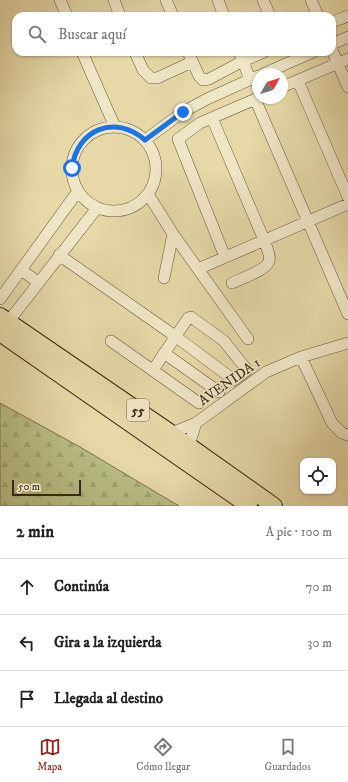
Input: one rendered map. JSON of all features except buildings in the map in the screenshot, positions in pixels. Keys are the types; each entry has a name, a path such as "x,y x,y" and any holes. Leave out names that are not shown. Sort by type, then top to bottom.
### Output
{"highway":[{"name":"55","path":"3,324 171,433 274,506"},
{"name":"55","path":"3,324 248,506"}],"street":[{"path":"60,0 65,12"},
{"path":"114,0 118,12"},
{"path":"166,0 171,12"},
{"path":"218,0 222,12"},
{"path":"263,0 268,12"},
{"path":"311,0 316,12"},
{"path":"336,20 348,16"},
{"path":"336,42 348,37"},
{"path":"84,56 115,127"},
{"path":"137,56 143,70 150,78 157,78 190,57 199,76 203,80 209,79 241,57 252,75"},
{"path":"277,68 304,56"},
{"path":"288,85 343,61 348,87"},
{"path":"145,140 183,112 207,99 252,79"},
{"path":"298,80 348,197"},
{"path":"225,257 178,139 200,123 252,100"},
{"path":"259,104 348,314"},
{"path":"212,118 264,240 270,261 261,270 232,283"},
{"path":"107,127 115,127 131,131 145,140 153,154 156,171 152,187 148,194 136,205 121,211 113,212 97,208 89,204 74,184 72,168 75,152 85,138 91,133 107,127"},
{"path":"0,298 78,191"},
{"path":"148,194 173,234 248,339"},
{"path":"198,269 348,204"},
{"path":"3,324 97,208"},
{"path":"164,278 173,234"},
{"path":"59,255 175,336 234,380 247,370 224,340 193,318 188,318 175,336 153,370"},
{"path":"21,270 38,282"},
{"path":"111,341 199,403"},
{"name":"AVENIDA 1","path":"171,433 196,423 266,372 301,357 348,343"},
{"path":"164,353 218,392"},
{"path":"301,357 332,424 342,433 348,435"},
{"name":"AVENIDA 1","path":"189,446 196,423"}],"green space":[{"path":"0,403 80,447 179,506 0,506"}],"route":[{"path":"72,168 75,152 79,144 91,133 107,127 123,128 145,140 183,112"}]}
